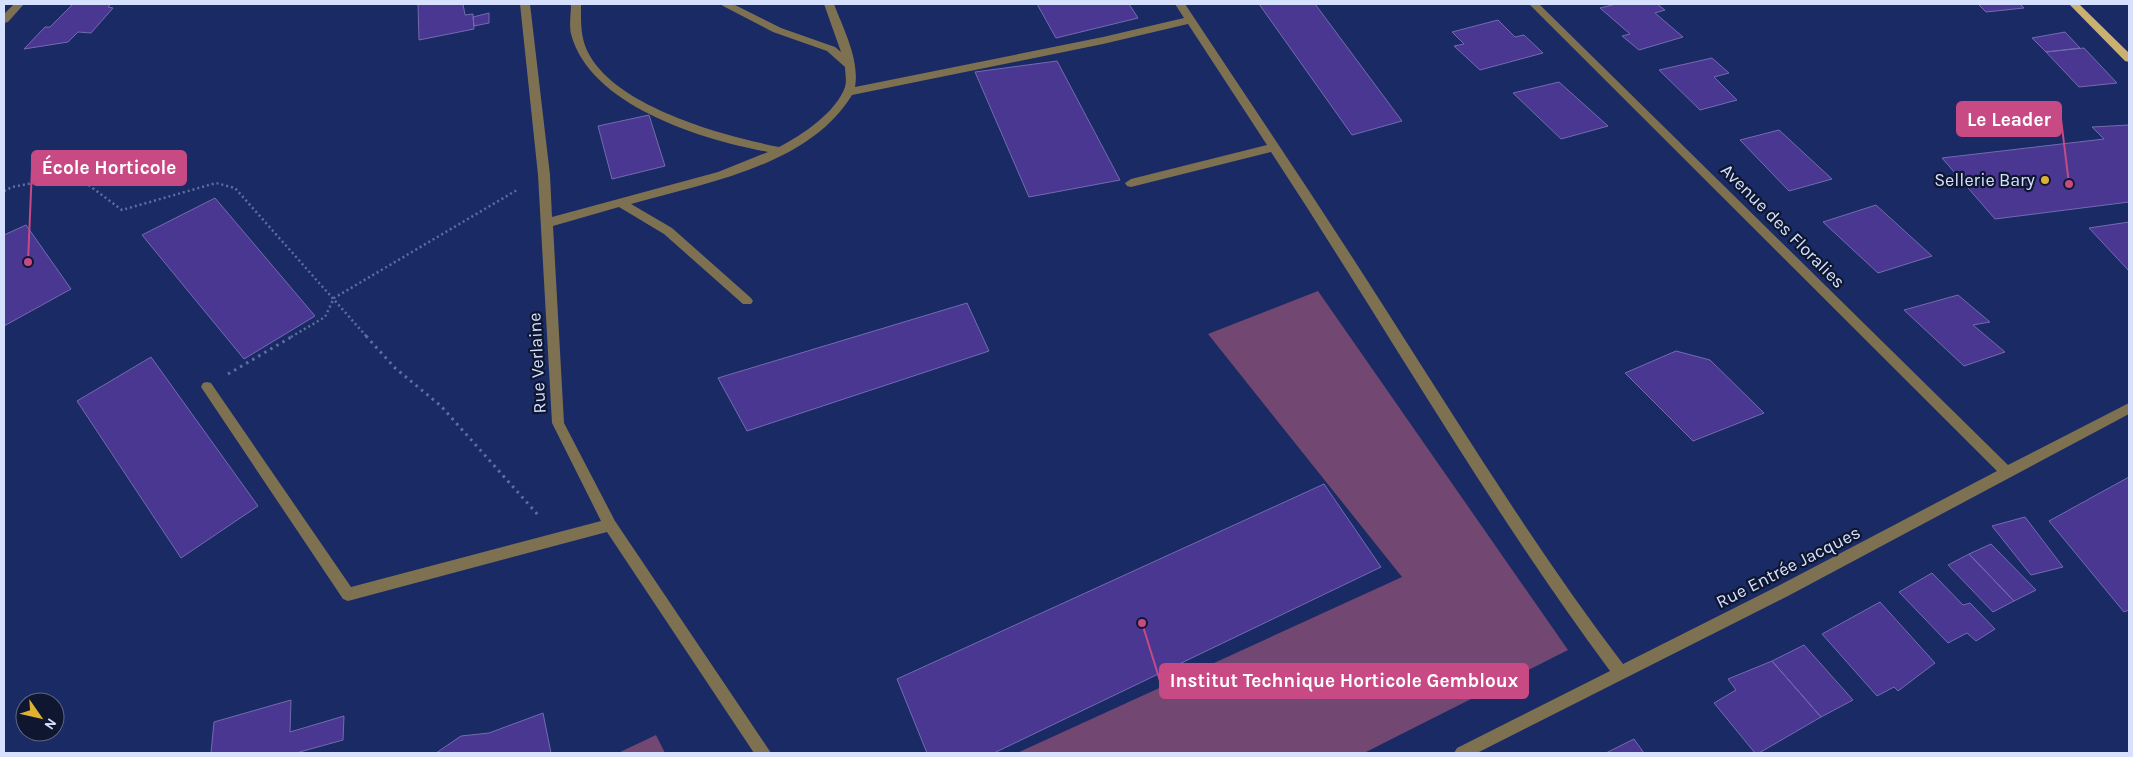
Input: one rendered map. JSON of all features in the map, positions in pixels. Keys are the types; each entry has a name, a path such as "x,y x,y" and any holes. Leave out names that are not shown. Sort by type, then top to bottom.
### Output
{"main road":[{"path":"2074,4 2129,59"}],"street":[{"path":"4,20 19,4"},
{"name":"Rue Verlaine","path":"525,4 544,174 558,423 610,525 763,753"},
{"path":"576,4 574,14 576,34 582,48 596,70 618,91 641,105 696,128 740,143 780,151"},
{"path":"726,4 777,30 831,49 848,65"},
{"path":"547,223 721,176 798,142 820,126 833,114 851,86 848,65 829,4"},
{"path":"1180,4 1332,235 1525,539 1620,673"},
{"name":"Avenue des Floralies","path":"1534,4 2007,473"},
{"path":"847,92 893,85 1133,35 1189,20"},
{"path":"1131,183 1274,147"},
{"path":"622,204 668,231 747,301"},
{"path":"206,387 348,594 610,525"},
{"name":"Rue Entrée Jacques","path":"1462,753 1783,591 2129,408"}],"path":[{"path":"206,387 325,317 334,298 544,174"},
{"path":"4,191 12,187 75,176 122,210 216,182 235,188 395,368 441,406 559,538"}],"shaded area":[{"path":"1318,291 1568,650 1364,753 1017,753 1402,577 1208,334"},
{"path":"656,735 665,753 618,753"}],"building":[{"path":"73,4 111,4 108,7 113,8 91,33 78,32 68,42 24,49 45,27 50,27"},
{"path":"418,4 463,4 465,15 473,14 474,29 419,40"},
{"path":"1037,4 1129,4 1138,18 1056,38"},
{"path":"1259,4 1315,4 1402,121 1352,135"},
{"path":"1616,4 1657,4 1665,10 1655,13 1683,37 1639,50 1622,36 1630,34 1600,8"},
{"path":"1978,4 2020,4 2024,8 1986,12"},
{"path":"489,13 489,23 474,26 473,17"},
{"path":"1498,20 1515,37 1524,35 1543,53 1480,70 1454,46 1464,44 1452,32"},
{"path":"2065,32 2080,48 2046,52 2032,38"},
{"path":"2084,48 2117,83 2079,87 2046,52"},
{"path":"1712,58 1729,73 1714,77 1737,100 1700,110 1659,70"},
{"path":"1057,61 1120,180 1029,197 975,72"},
{"path":"1559,82 1608,126 1561,139 1513,93"},
{"path":"649,115 665,166 612,179 598,126"},
{"name":"Sellerie Bary","path":"2129,125 2129,202 1995,219 1942,158 2104,139 2092,127"},
{"path":"1779,130 1832,179 1789,191 1740,140"},
{"path":"215,198 315,316 244,359 142,235"},
{"path":"1876,205 1932,256 1878,273 1823,222"},
{"path":"2129,222 2129,271 2089,228"},
{"path":"26,225 71,289 4,326 4,235"},
{"path":"1958,295 1990,322 1973,325 2005,352 1964,366 1904,310"},
{"path":"967,303 989,351 747,431 718,378"},
{"path":"1676,351 1710,360 1764,413 1693,441 1625,373"},
{"path":"151,357 258,506 181,558 77,401"},
{"path":"2129,477 2129,610 2124,612 2049,521"},
{"path":"1324,484 1381,567 994,753 927,753 897,679"},
{"path":"2025,517 2063,567 2031,575 1992,526"},
{"path":"1991,544 2036,590 2014,601 1969,554"},
{"path":"1969,554 2014,601 1993,612 1948,565"},
{"path":"1932,573 1963,605 1970,603 1995,629 1976,641 1967,633 1948,643 1899,592"},
{"path":"1880,602 1935,663 1898,691 1894,687 1877,696 1822,634"},
{"path":"1804,645 1853,700 1821,717 1772,661"},
{"path":"1772,661 1821,717 1759,753 1755,753 1714,703 1736,690 1728,679"},
{"path":"291,700 290,732 344,716 343,740 296,753 211,753 214,722"},
{"path":"543,713 551,753 436,753 461,736 489,733"},
{"path":"1634,739 1644,753 1606,753"}],"place":[{"name":"Sellerie Bary","path":"2045,180"},
{"name":"Le Leader","path":"2069,184"},
{"name":"École Horticole","path":"28,262"},
{"name":"Institut Technique Horticole Gembloux","path":"1142,623"}]}
